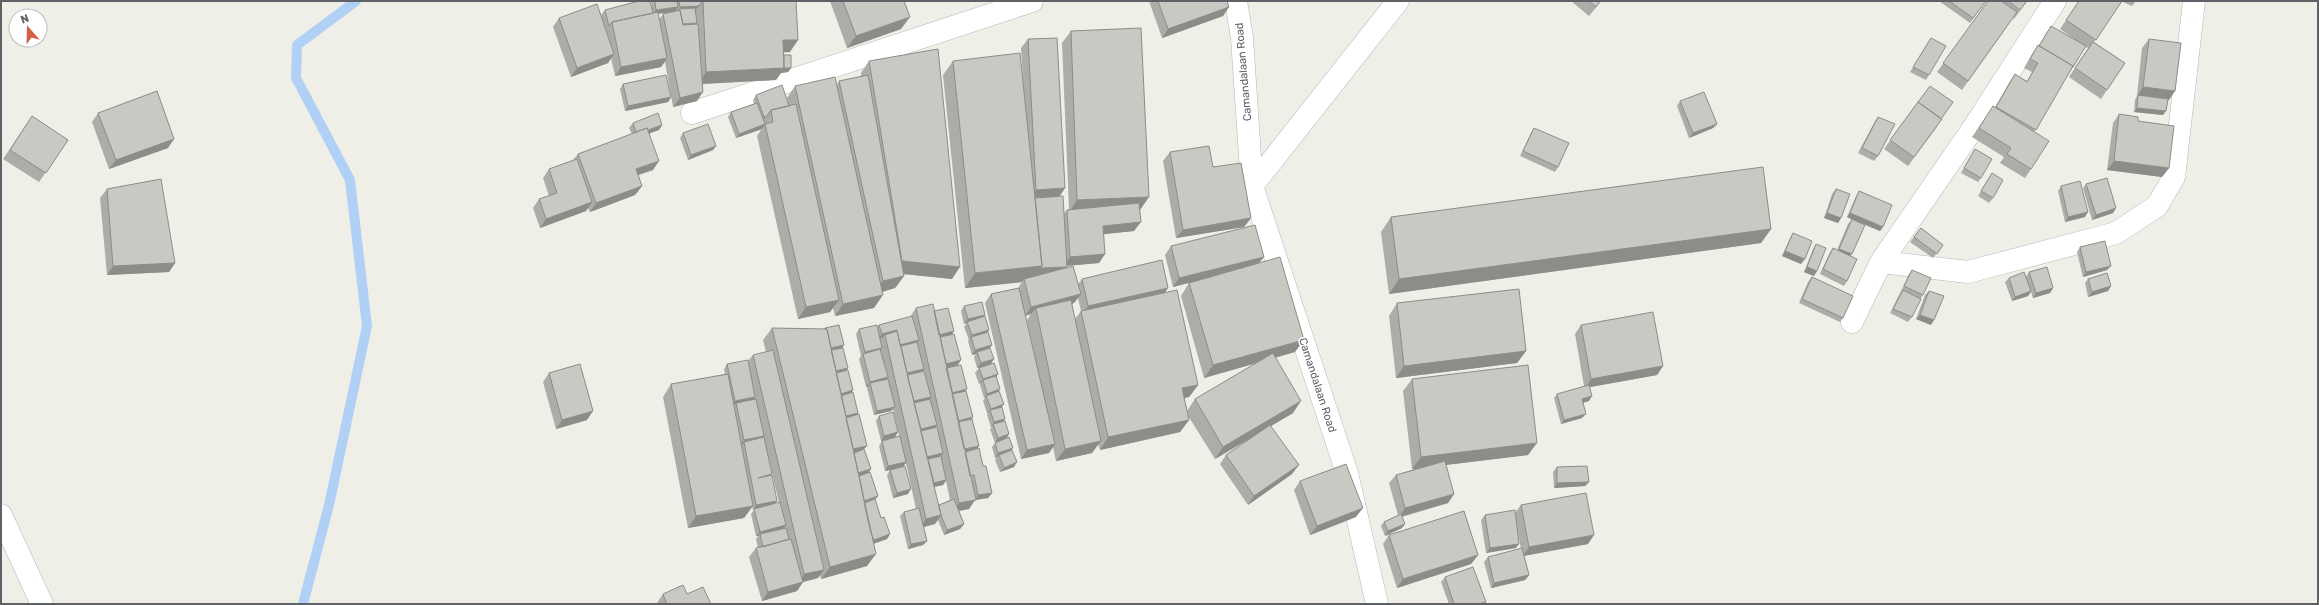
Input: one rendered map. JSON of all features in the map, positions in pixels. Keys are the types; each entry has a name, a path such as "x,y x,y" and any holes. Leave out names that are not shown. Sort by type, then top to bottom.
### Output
{"street":[{"path":"692,113 1032,1"},
{"name":"Camandalaan Road","path":"1236,1 1242,38 1252,186 1347,473 1377,604"},
{"path":"1252,186 1398,1"},
{"path":"1852,322 1881,262 1976,124 2055,1"},
{"path":"1881,262 1968,272 2116,233 2157,206 2174,177 2194,1"},
{"path":"1,515 42,604"}],"building":[{"path":"639,1 650,1 653,13 612,22 609,26 605,10"},
{"path":"655,1 677,1 678,7 656,10"},
{"path":"679,1 702,1 699,6 680,7"},
{"path":"703,1 796,1 798,40 783,40 784,68 706,72"},
{"path":"843,1 904,1 910,17 856,36"},
{"path":"1158,1 1227,1 1229,7 1168,29"},
{"path":"1589,1 1600,1 1596,7"},
{"path":"1949,1 1986,1 1973,18"},
{"path":"1988,1 2001,1 2017,12 1968,81 1943,63"},
{"path":"2008,1 2027,1 2020,10"},
{"path":"2079,1 2122,1 2096,40 2066,20"},
{"path":"597,4 614,54 577,68 559,18"},
{"path":"695,8 697,23 683,24 679,9"},
{"path":"680,10 683,25 698,24 703,92 680,98 663,14"},
{"path":"658,12 667,58 621,67 612,22"},
{"path":"2051,26 2086,46 2073,67 2039,46"},
{"path":"1141,28 1149,197 1077,200 1071,31"},
{"path":"1057,38 1065,188 1036,190 1028,39"},
{"path":"1931,38 1946,46 1929,75 1913,67"},
{"path":"2149,39 2181,43 2175,91 2143,87"},
{"path":"2093,42 2125,63 2107,90 2075,68"},
{"path":"2038,45 2073,66 2036,130 1996,107 2015,74 2027,82 2038,63 2030,59"},
{"path":"938,49 960,267 902,261 869,61"},
{"path":"1020,53 1042,266 975,273 953,61"},
{"path":"784,55 791,55 791,68 784,68"},
{"path":"666,75 671,97 628,106 623,84"},
{"path":"868,75 904,276 883,281 839,81"},
{"path":"835,77 883,295 843,304 795,86"},
{"path":"782,85 789,106 771,110 767,116 764,117 756,95"},
{"path":"1930,86 1953,102 1941,119 1918,102"},
{"path":"157,91 174,139 116,160 98,113"},
{"path":"1704,92 1717,124 1693,133 1680,101"},
{"path":"2138,95 2168,99 2166,111 2137,108"},
{"path":"1918,102 1942,119 1914,157 1890,140"},
{"path":"757,103 765,124 739,134 731,112"},
{"path":"796,104 839,300 806,307 765,124 773,122 771,110"},
{"path":"1993,106 2049,141 2031,169 2007,154 2011,148 1979,128"},
{"path":"658,113 662,125 636,132 633,123"},
{"path":"2119,114 2138,117 2138,121 2174,126 2169,168 2114,161"},
{"path":"32,116 68,140 46,173 10,150"},
{"path":"1878,117 1895,124 1878,156 1862,148"},
{"path":"708,124 716,146 691,155 683,133"},
{"path":"647,128 659,161 636,169 642,186 596,203 578,154"},
{"path":"1534,128 1569,143 1558,167 1523,151"},
{"path":"1209,146 1213,167 1241,163 1251,218 1183,230 1170,152"},
{"path":"1975,149 1992,159 1981,178 1964,168"},
{"path":"577,159 592,202 546,219 539,199 557,193 549,169"},
{"path":"1763,167 1771,229 1399,279 1391,217"},
{"path":"1992,173 2003,180 1993,198 1981,191"},
{"path":"2107,178 2116,208 2096,215 2086,184"},
{"path":"161,179 175,263 113,266 107,189"},
{"path":"2080,181 2088,212 2068,217 2061,186"},
{"path":"1836,189 1850,194 1841,218 1827,213"},
{"path":"1859,191 1892,205 1883,227 1850,213"},
{"path":"1063,196 1067,267 1041,268 1035,198"},
{"path":"1139,203 1141,222 1103,226 1105,254 1070,257 1067,210"},
{"path":"1852,219 1865,225 1852,254 1839,249"},
{"path":"1255,225 1264,257 1179,278 1171,246"},
{"path":"1921,228 1943,245 1937,254 1914,237"},
{"path":"1793,233 1812,241 1805,259 1785,251"},
{"path":"2105,241 2111,266 2086,272 2080,247"},
{"path":"1816,244 1826,248 1817,271 1807,267"},
{"path":"1833,248 1857,259 1847,281 1823,269"},
{"path":"1280,257 1304,340 1213,365 1189,283"},
{"path":"1162,260 1168,288 1088,306 1082,279"},
{"path":"1073,266 1081,294 1031,307 1024,279"},
{"path":"2047,267 2053,288 2036,293 2029,272"},
{"path":"1912,270 1931,278 1923,295 1904,286"},
{"path":"2024,272 2031,291 2015,297 2009,278"},
{"path":"2107,273 2111,286 2092,292 2088,279"},
{"path":"1812,277 1853,296 1843,318 1802,299"},
{"path":"1019,288 1055,444 1027,450 991,294"},
{"path":"1519,289 1526,351 1404,366 1397,303"},
{"path":"1177,290 1198,385 1182,388 1189,420 1108,437 1081,311"},
{"path":"1903,290 1921,299 1912,317 1893,309"},
{"path":"1929,291 1944,296 1934,320 1920,315"},
{"path":"1071,300 1101,441 1065,449 1036,308"},
{"path":"982,302 985,315 968,319 964,306"},
{"path":"933,304 976,500 959,503 916,308"},
{"path":"948,308 954,331 939,335 934,311"},
{"path":"1653,312 1663,366 1591,379 1581,325"},
{"path":"912,316 919,340 900,345 897,330 882,334 879,325"},
{"path":"985,316 989,330 972,335 967,322"},
{"path":"839,325 844,345 831,348 827,329 825,328"},
{"path":"877,325 882,348 865,352 859,329"},
{"path":"772,328 827,329 876,554 830,567"},
{"path":"897,331 941,515 926,519 885,335"},
{"path":"988,332 992,345 975,350 971,337"},
{"path":"954,334 961,360 946,364 940,337"},
{"path":"917,342 924,369 907,373 901,346"},
{"path":"843,348 848,368 836,371 831,350"},
{"path":"990,348 994,359 981,363 977,352"},
{"path":"880,349 888,377 870,382 863,354"},
{"path":"773,350 824,570 804,574 753,355"},
{"path":"1273,353 1301,401 1223,447 1195,399"},
{"path":"748,360 755,397 735,401 727,364"},
{"path":"994,363 998,374 983,379 979,368"},
{"path":"580,364 593,411 562,420 549,373"},
{"path":"961,365 967,389 952,393 946,368"},
{"path":"1528,365 1537,443 1421,457 1412,379"},
{"path":"848,370 853,390 841,394 836,373"},
{"path":"924,371 931,397 914,401 907,375"},
{"path":"728,374 753,506 696,516 671,384"},
{"path":"996,376 1000,389 987,394 983,380"},
{"path":"888,379 895,407 877,411 870,383"},
{"path":"1589,385 1592,396 1582,399 1586,414 1564,420 1557,394"},
{"path":"966,391 973,417 958,421 952,394"},
{"path":"999,391 1004,404 991,409 986,396"},
{"path":"853,392 858,413 846,416 841,396"},
{"path":"756,399 764,436 744,440 736,403"},
{"path":"930,399 937,425 921,429 914,403"},
{"path":"1002,407 1005,419 994,422 990,410"},
{"path":"893,412 898,432 884,436 879,416"},
{"path":"859,414 867,446 853,449 846,418"},
{"path":"972,419 979,446 964,449 958,422"},
{"path":"1005,421 1009,434 998,438 993,424"},
{"path":"1270,425 1299,465 1254,496 1226,455"},
{"path":"937,427 943,453 927,457 921,431"},
{"path":"900,436 906,462 888,466 882,441"},
{"path":"764,437 772,474 758,478 772,475 777,501 756,505 744,442"},
{"path":"1009,437 1013,448 998,453 995,443"},
{"path":"979,448 983,466 986,466 992,493 978,495 974,475 970,476 965,452"},
{"path":"864,449 871,469 858,473 854,453"},
{"path":"1012,450 1017,462 1004,468 999,455"},
{"path":"941,456 946,480 934,483 928,459"},
{"path":"1445,461 1454,494 1405,508 1396,475"},
{"path":"1346,464 1363,508 1317,526 1300,481"},
{"path":"905,466 911,489 897,493 890,470"},
{"path":"1587,466 1589,482 1557,483 1557,467"},
{"path":"870,472 878,496 864,501 859,476"},
{"path":"1586,493 1594,535 1529,547 1521,505"},
{"path":"875,499 881,518 884,517 890,534 874,540 864,503"},
{"path":"954,499 964,524 947,530 939,505"},
{"path":"780,502 786,525 760,532 754,509"},
{"path":"919,508 927,541 911,544 904,512"},
{"path":"1515,510 1519,544 1490,548 1485,515"},
{"path":"1464,511 1478,555 1403,579 1389,535"},
{"path":"1401,514 1405,524 1388,531 1384,522"},
{"path":"786,528 789,539 763,547 760,534"},
{"path":"791,539 803,582 768,592 756,548"},
{"path":"1522,548 1529,575 1494,583 1488,557"},
{"path":"1473,567 1486,602 1478,604 1454,604 1445,577"},
{"path":"683,585 687,594 703,587 711,604 667,604 663,594"}],"waterway":[{"path":"303,604 329,505 367,326 350,180 296,78 297,45 356,1"}]}
